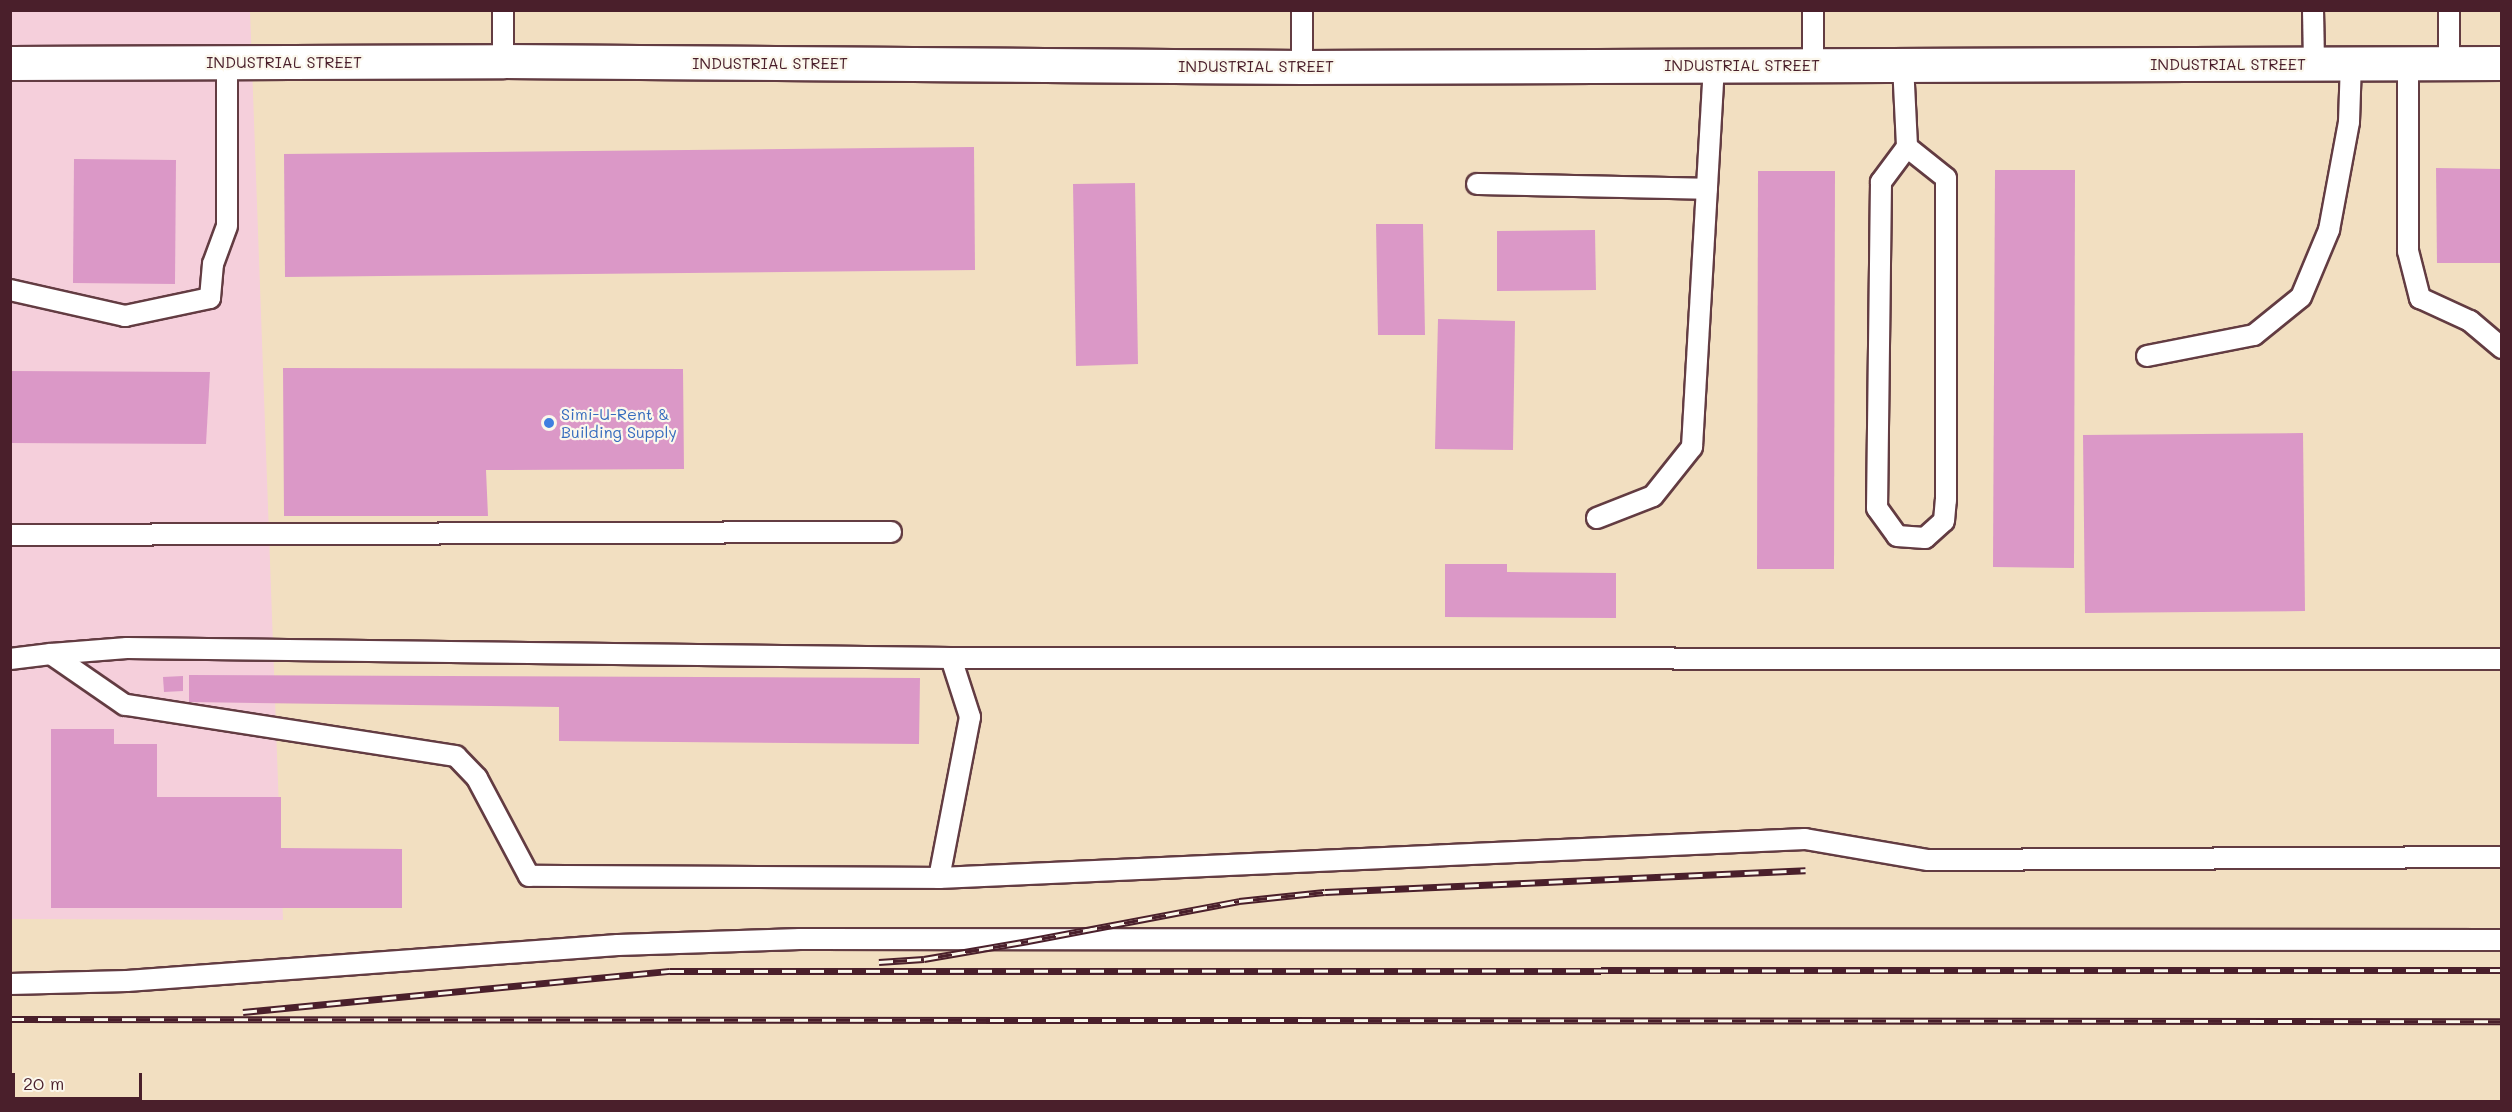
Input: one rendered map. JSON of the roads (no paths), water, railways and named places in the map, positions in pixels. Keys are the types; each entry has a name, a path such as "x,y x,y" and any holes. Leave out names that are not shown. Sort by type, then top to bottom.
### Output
{"street":[{"name":"INDUSTRIAL STREET","path":"10,63 503,61 1302,67 2502,63"}],"lane":[{"path":"503,10 503,61"},
{"path":"1302,10 1302,67"},
{"path":"1813,10 1813,65"},
{"path":"2313,10 2314,64"},
{"path":"2449,63 2450,10"},
{"path":"10,290 125,316 210,298 213,264 227,226 227,62"},
{"path":"2147,356 2254,335 2301,297 2329,230 2349,122 2351,63"},
{"path":"2408,63 2408,251 2420,298 2470,321 2502,348"},
{"path":"1903,64 1907,147 1881,182 1877,508 1897,536 1925,538 1944,521 1946,500 1946,178 1907,147"},
{"path":"1597,518 1653,496 1692,447 1714,65"},
{"path":"1477,184 1707,189"},
{"path":"10,535 891,532"},
{"path":"10,659 127,648 951,658 2502,659"},
{"path":"51,654 125,705 456,756 477,778 529,876 939,878 1805,839 1928,860 2502,857"},
{"path":"939,878 970,717 951,658"},
{"path":"10,984 127,981 618,945 800,939 2502,940"}],"railway":[{"path":"879,962 924,959 1239,901 1325,892 1805,870"},
{"path":"243,1012 670,971 2502,970"},
{"path":"10,1019 2502,1021"}],"place":[{"name":"Simi-U-Rent & Building Supply","path":"549,423"}]}
